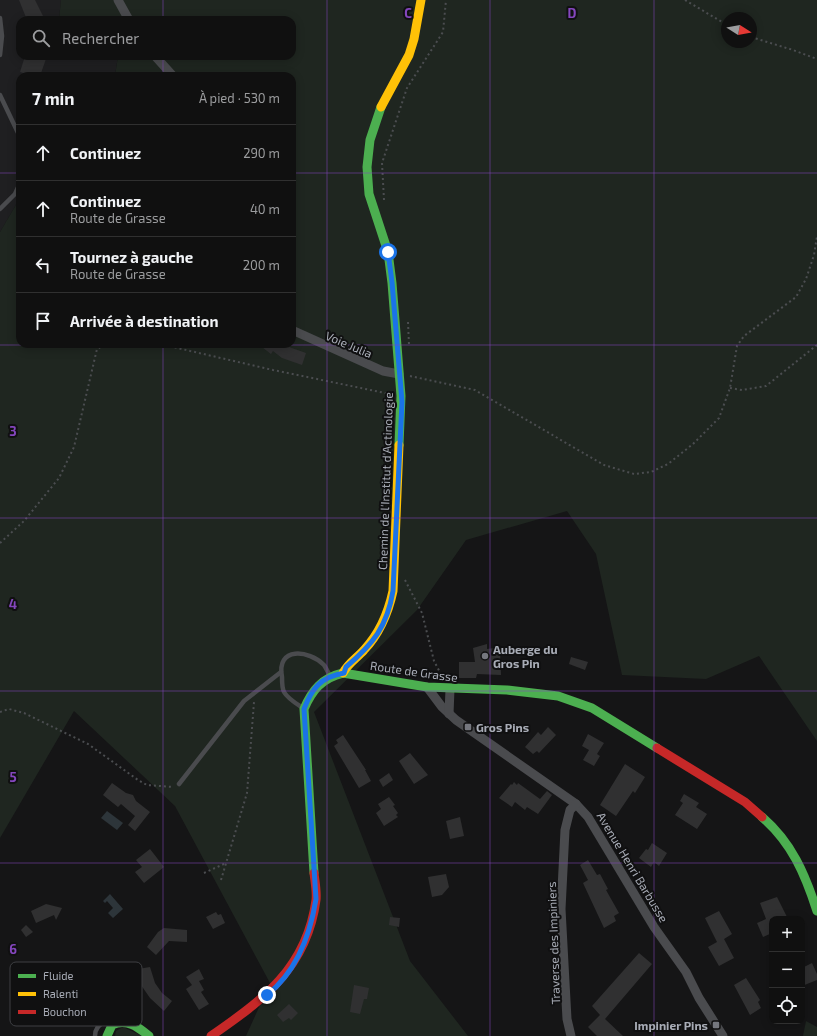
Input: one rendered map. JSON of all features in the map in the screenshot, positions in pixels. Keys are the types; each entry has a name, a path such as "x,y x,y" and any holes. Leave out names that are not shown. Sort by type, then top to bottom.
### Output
{"main road":[{"name":"Chemin de l'Institut d'Actinologie","path":"344,673 346,667 376,638 386,619 393,591 401,396 389,260 369,194 367,167 370,140 376,118 385,97 409,55 414,39 421,0"},
{"name":"Route de Grasse","path":"211,1036 272,991 289,972 307,938 313,918 316,899 304,709 313,690 330,676 344,673 427,687 508,690 558,696 592,708 745,802 770,824 793,852 807,882 817,911"},
{"path":"107,1036 112,1026"},
{"path":"137,1026 149,1036"}],"street":[{"path":"118,0 127,16"},
{"path":"158,60 169,72"},
{"name":"Voie Julia","path":"296,332 383,371 399,374"},
{"name":"Avenue Henri Barbusse","path":"427,687 449,714 576,804 588,816 650,920 682,967 699,998 724,1036"},
{"path":"449,714 450,689"},
{"name":"Traverse des Impiniers","path":"571,1036 567,1019 561,909 565,830 570,810 576,804"}],"lane":[{"path":"0,18 2,36 0,55"},
{"path":"0,95 16,129"},
{"path":"0,209 16,192"},
{"path":"304,709 290,699 284,692 281,672 282,660 287,655 295,653 309,657 323,664 330,676"},
{"path":"179,784 244,701 281,672"},
{"path":"95,1036 99,1026"}],"path":[{"path":"384,206 382,163 407,88 443,32 446,0"},
{"path":"685,0 721,21"},
{"path":"757,39 817,59"},
{"path":"399,374 475,390 604,465 634,474 651,472 668,464 693,444 719,418 730,388 737,346 744,336 796,297 806,279 814,255 817,236"},
{"path":"407,319 410,334 409,348"},
{"path":"730,388 742,390 766,386 817,345"},
{"path":"0,543 24,521 59,478 74,448 97,349 99,348"},
{"path":"177,348 273,370 401,396"},
{"path":"409,369 409,376"},
{"path":"404,578 422,613 434,661 450,689"},
{"path":"221,880 247,793 255,692"},
{"path":"0,712 9,709 24,713 60,729 88,744 138,780 148,785 165,788 174,787 179,784"},
{"path":"204,873 226,863"}],"shaded area":[{"path":"0,0 61,0 59,16 16,16 16,60 117,60 116,72 16,72 16,205 0,232"},
{"path":"61,0 817,0 817,741 759,656 706,679 622,675 596,554 567,511 466,540 417,610 314,712 410,961 468,1036 246,1036 270,983 175,806 74,711 0,838 0,232 16,205 16,348 296,348 296,72 116,72 117,60 296,60 296,16 59,16"},
{"path":"107,811 123,823 117,830 101,818"},
{"path":"110,894 123,909 113,918 108,913 113,908 107,901 105,903 103,901"},
{"path":"806,1021 817,1027 817,1036 803,1036"},
{"path":"123,1027 142,1036 115,1036 116,1031"}],"building":[{"path":"19,0 35,0 43,16 25,16"},
{"path":"24,60 46,60 41,72 20,72"},
{"path":"263,348 292,348 306,353 302,365 282,358 273,351 271,354"},
{"name":"Auberge du Gros Pin","path":"487,644 487,649 494,648 494,651 500,650 501,675 477,674 476,678 459,678 459,662 475,662 473,648"},
{"path":"571,657 588,662 585,670 569,664"},
{"path":"548,727 556,735 539,753 537,751 533,754 525,747 538,732 541,735"},
{"path":"588,734 604,743 597,754 600,756 594,766 583,760 589,750 582,746"},
{"path":"343,735 366,770 371,781 359,788 334,746 338,743 336,740"},
{"path":"410,753 428,775 414,784 399,761"},
{"path":"625,764 645,777 635,793 633,791 616,816 600,805"},
{"path":"389,773 393,780 383,787 379,780"},
{"path":"514,782 517,785 518,783 540,799 547,791 552,795 538,814 527,807 525,810 515,802 512,807 499,798"},
{"path":"112,783 126,793 133,795 136,801 150,812 135,831 128,825 135,816 121,804 118,807 103,795"},
{"path":"684,794 699,803 696,807 707,814 697,829 675,815 683,803 680,801"},
{"path":"389,797 395,805 393,806 398,813 396,815 398,817 384,826 376,813 381,809 378,804"},
{"path":"460,817 464,836 450,839 446,821"},
{"path":"652,843 667,853 659,866 654,862 651,867 639,858 646,849 648,850"},
{"path":"150,849 164,867 144,883 135,872 142,867 136,860"},
{"path":"588,860 597,875 600,874 608,889 606,890 619,913 614,916 616,921 604,928 583,883 588,880 580,865"},
{"path":"446,874 449,887 442,895 432,897 428,877"},
{"path":"777,897 786,916 769,916 769,934 763,937 757,923 766,919 760,903"},
{"path":"46,904 62,908 56,920 54,915 36,923 31,911"},
{"path":"719,911 732,934 724,939 734,958 719,966 708,947 717,942 705,918"},
{"path":"216,912 218,915 221,914 225,923 213,929 206,917"},
{"path":"390,917 400,918 399,927 389,925"},
{"path":"26,925 33,932 26,937 21,930"},
{"path":"164,928 187,930 187,942 169,941 156,955 147,947 158,932"},
{"path":"639,953 652,964 605,1019 623,1036 597,1036 588,1027 600,1015 592,1006"},
{"path":"812,963 817,974 817,980 805,985 805,966"},
{"path":"150,967 155,983 162,993 172,1001 164,1011 150,998 142,986 142,968"},
{"path":"199,969 204,979 199,981 204,990 201,992 209,1004 199,1010 186,989 192,985 186,977"},
{"path":"746,978 760,1000 758,1002 761,1008 750,1015 734,985"},
{"path":"354,985 369,988 367,999 364,999 360,1014 350,1012"},
{"path":"289,1004 298,1013 291,1020 289,1018 283,1022 277,1015"}],"traffic: fast":[{"path":"381,107 370,140 367,167 369,194 388,252 392,283 401,396 399,445"},
{"path":"314,873 304,709 314,691 329,678 336,675 343,673 427,687 507,690 558,696 592,708 657,748"},
{"path":"762,817 782,837 789,848 808,884 817,911"},
{"path":"107,1036 112,1026"},
{"path":"135,1026 149,1036"}],"traffic: slow":[{"path":"381,107 409,55 414,39 421,0"},
{"path":"343,673 347,666 370,644 375,637 383,623 393,591 399,445"}],"traffic: jam":[{"path":"657,748 745,802 762,817"},
{"path":"211,1036 265,995 280,980 293,963 303,945 311,924 316,900 314,873"}],"place":[{"name":"Auberge du Gros Pin","path":"485,656"},
{"name":"Gros Pins","path":"468,727"},
{"name":"Impinier Pins","path":"716,1025"}],"route":[{"path":"267,995 289,972 298,956 307,938 313,918 316,899 304,709 313,690 323,680 330,676 344,673 346,667 364,652 376,638 386,619 393,591 402,402 388,252"}]}
